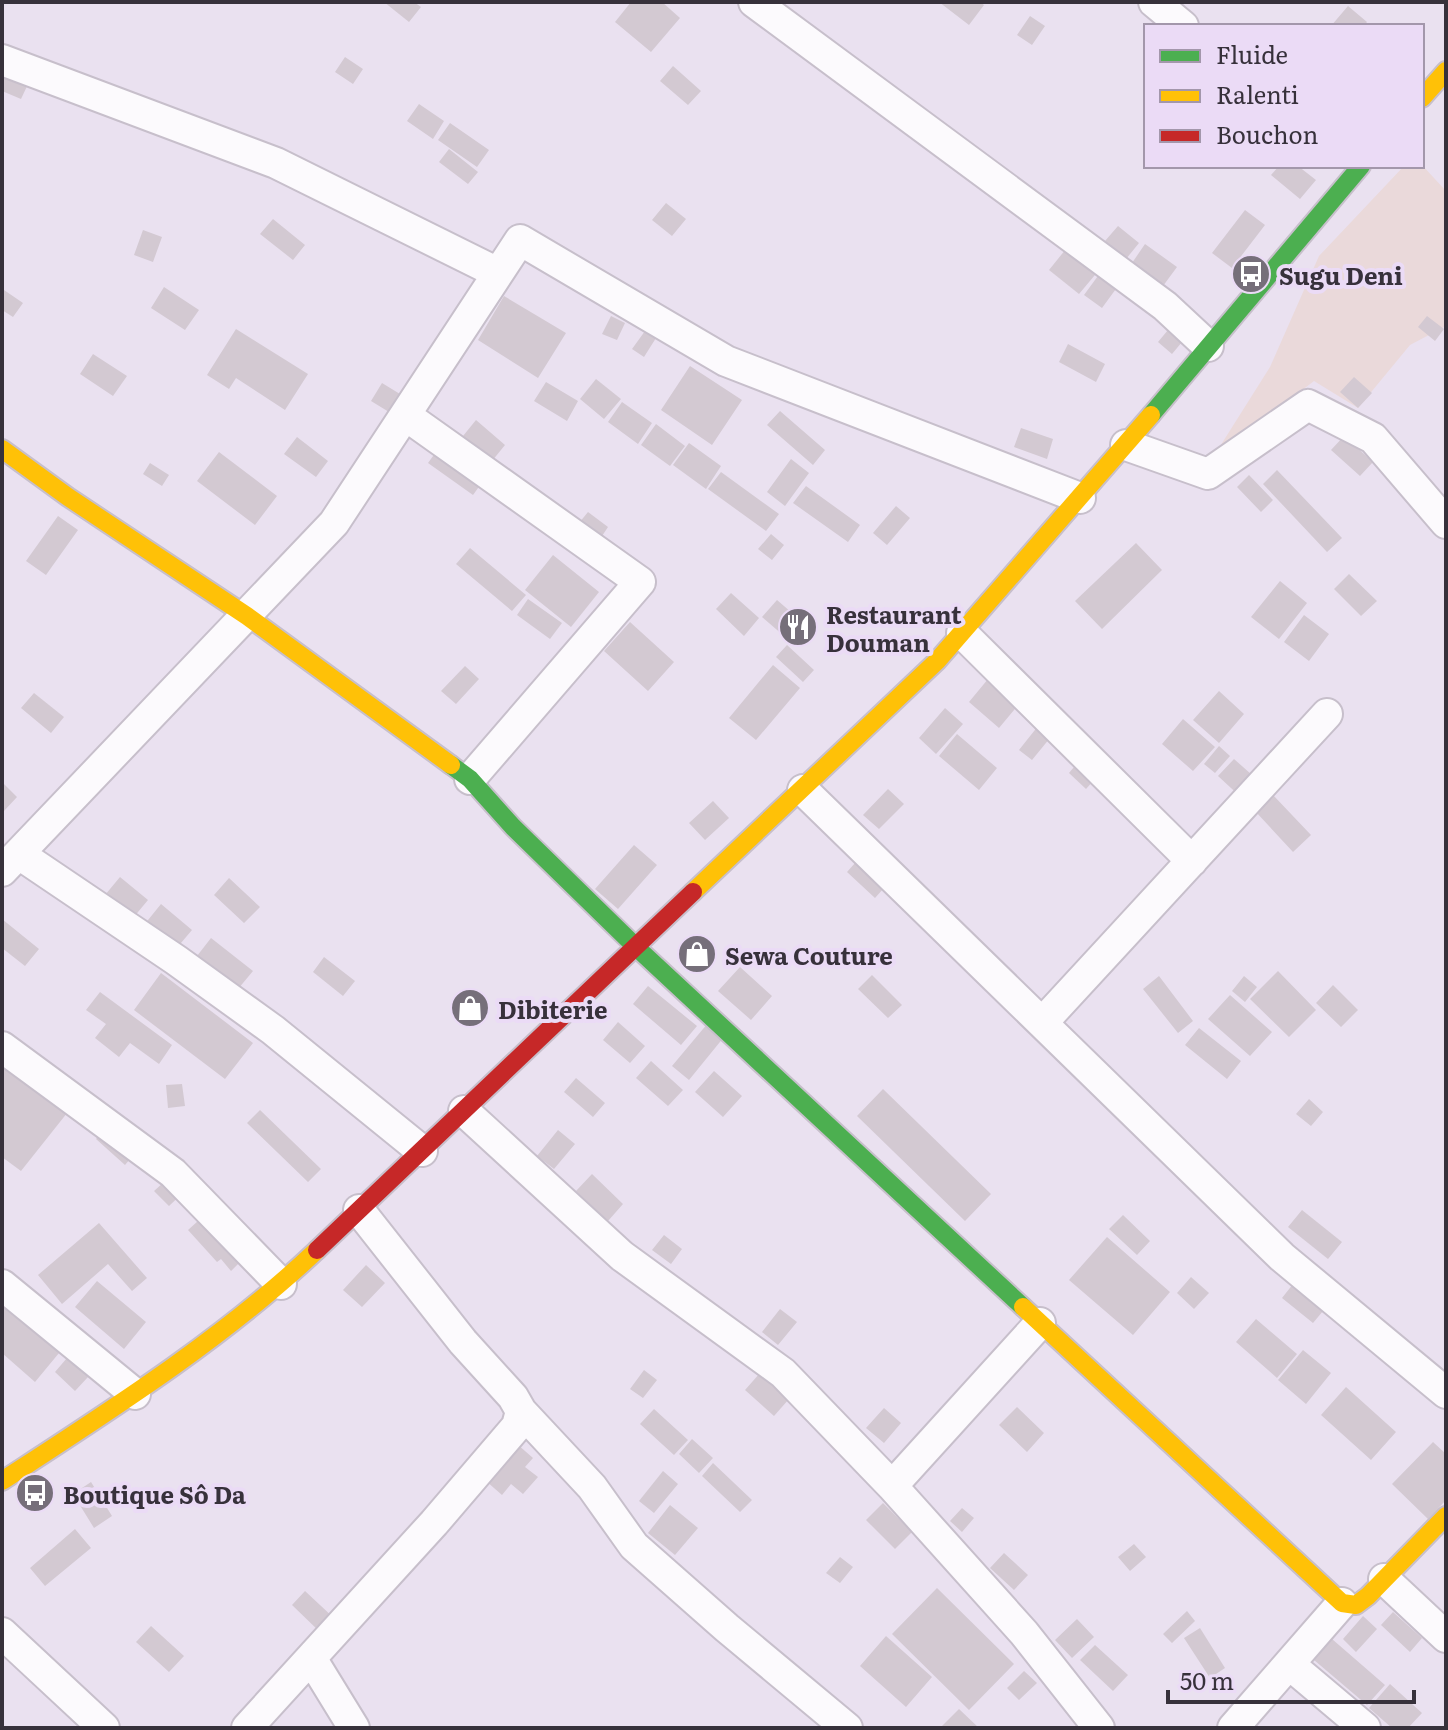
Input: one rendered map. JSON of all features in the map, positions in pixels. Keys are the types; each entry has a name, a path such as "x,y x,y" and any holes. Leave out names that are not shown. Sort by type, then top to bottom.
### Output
{"street":[{"path":"754,2 1165,306 1208,346"},
{"path":"1154,2 1181,24"},
{"path":"2,60 276,163 498,273"},
{"path":"1424,96 1446,71"},
{"path":"2,1481 135,1394 281,1284 937,661 1126,445 1356,168"},
{"path":"422,1151 273,1030 176,960 10,862 334,523 520,240 726,361 1080,498"},
{"path":"1126,445 1208,474 1308,405 1373,438 1446,523"},
{"path":"405,415 640,582 470,779"},
{"path":"2,449 68,497 247,616 470,779 513,827 637,948 1342,1603 1356,1605 1446,1516"},
{"path":"962,633 1192,861"},
{"path":"1042,1023 1327,714"},
{"path":"803,790 1282,1257 1446,1393"},
{"path":"2,1047 173,1173 281,1284"},
{"path":"464,1111 622,1256 783,1373 892,1486 1024,1633 1099,1728"},
{"path":"359,1210 463,1342 513,1397 521,1411 592,1487 634,1546 847,1728"},
{"path":"2,1285 135,1394"},
{"path":"892,1486 1040,1323"},
{"path":"247,1728 465,1487 517,1426 521,1411"},
{"path":"1384,1579 1446,1637"},
{"path":"1233,1728 1342,1603"},
{"path":"2,1633 104,1728"},
{"path":"311,1658 354,1728"},
{"path":"1289,1664 1365,1728"}],"shaded area":[{"path":"1424,167 1446,191 1446,326 1410,345 1358,408 1314,381 1212,459 1270,367 1319,256 1402,168"}],"building":[{"path":"384,2 414,2 421,7 409,22"},
{"path":"631,2 662,2 680,18 651,52 615,22"},
{"path":"939,2 980,2 984,5 969,25"},
{"path":"1348,6 1367,22 1366,24 1333,24"},
{"path":"1030,16 1045,26 1032,45 1017,35"},
{"path":"345,57 363,69 353,84 335,72"},
{"path":"673,66 701,91 688,105 660,81"},
{"path":"2,71 29,82 21,99 2,91"},
{"path":"419,104 444,121 433,139 407,121"},
{"path":"450,123 489,150 477,167 438,140"},
{"path":"449,149 478,172 468,184 439,162"},
{"path":"1277,168 1301,168 1316,180 1300,199 1271,175"},
{"path":"666,203 686,219 672,236 652,220"},
{"path":"1245,210 1265,225 1232,268 1212,253"},
{"path":"273,219 305,245 293,260 260,234"},
{"path":"1118,226 1139,243 1126,259 1105,241"},
{"path":"143,230 162,237 153,262 134,255"},
{"path":"1070,244 1100,269 1079,294 1049,270"},
{"path":"1145,244 1177,267 1163,286 1132,263"},
{"path":"1103,269 1121,282 1102,308 1084,295"},
{"path":"164,287 199,310 185,330 151,308"},
{"path":"4,290 23,303 13,317 2,310"},
{"path":"504,296 566,333 538,378 478,340"},
{"path":"611,316 625,323 617,340 602,334"},
{"path":"1427,316 1444,329 1435,341 1418,327"},
{"path":"1173,324 1187,336 1172,354 1158,342"},
{"path":"236,329 308,374 285,410 236,378 229,389 207,375"},
{"path":"645,331 656,338 644,357 632,349"},
{"path":"1068,344 1105,364 1096,382 1059,362"},
{"path":"93,354 127,376 113,396 80,374"},
{"path":"690,366 742,400 712,445 661,410"},
{"path":"1354,377 1372,393 1358,408 1340,392"},
{"path":"596,379 621,399 604,419 580,399"},
{"path":"546,382 578,401 567,421 534,401"},
{"path":"382,383 400,394 389,412 371,401"},
{"path":"622,402 652,423 638,444 608,422"},
{"path":"780,411 825,450 813,465 767,425"},
{"path":"476,420 505,445 492,461 463,436"},
{"path":"656,424 685,446 670,466 641,445"},
{"path":"1021,428 1053,439 1047,459 1014,447"},
{"path":"1344,436 1373,462 1360,476 1331,450"},
{"path":"297,437 328,461 316,477 284,454"},
{"path":"689,443 721,466 706,489 673,465"},
{"path":"441,445 486,477 473,495 428,463"},
{"path":"219,452 277,496 255,525 197,481"},
{"path":"791,459 809,473 785,506 767,492"},
{"path":"150,463 169,475 162,486 143,474"},
{"path":"1277,470 1342,538 1327,552 1263,484"},
{"path":"721,472 779,514 766,531 708,489"},
{"path":"1249,475 1273,500 1261,512 1237,487"},
{"path":"806,486 860,525 848,542 793,503"},
{"path":"896,506 910,518 887,545 873,533"},
{"path":"588,512 608,527 600,539 579,523"},
{"path":"58,516 78,530 46,575 26,561"},
{"path":"771,534 784,545 772,560 758,549"},
{"path":"1136,543 1162,570 1102,629 1075,601"},
{"path":"470,548 526,595 512,611 456,564"},
{"path":"553,555 599,592 571,627 525,590"},
{"path":"1349,574 1377,601 1361,616 1334,589"},
{"path":"1280,581 1307,603 1279,639 1251,617"},
{"path":"731,593 759,618 744,636 716,609"},
{"path":"528,599 562,623 550,639 517,615"},
{"path":"777,600 806,625 791,642 762,617"},
{"path":"1304,615 1329,634 1309,661 1284,642"},
{"path":"630,622 674,662 648,691 604,651"},
{"path":"787,645 814,670 803,682 776,657"},
{"path":"773,665 800,688 756,740 729,718"},
{"path":"465,666 479,679 456,704 441,691"},
{"path":"993,673 1024,698 999,728 969,702"},
{"path":"1219,691 1244,714 1219,743 1193,720"},
{"path":"34,693 64,717 51,733 21,708"},
{"path":"945,708 963,724 936,754 919,738"},
{"path":"1046,716 1059,727 1032,760 1019,750"},
{"path":"1183,719 1215,747 1193,771 1162,744"},
{"path":"957,734 997,768 979,790 939,756"},
{"path":"1219,746 1230,756 1215,773 1204,764"},
{"path":"1084,755 1102,771 1086,789 1069,773"},
{"path":"1234,759 1260,782 1244,800 1218,776"},
{"path":"2,782 17,797 4,811 2,809"},
{"path":"888,789 904,804 879,829 863,815"},
{"path":"1273,795 1311,835 1293,852 1255,811"},
{"path":"713,801 729,818 705,840 689,823"},
{"path":"634,845 657,865 618,909 595,889"},
{"path":"864,853 892,879 875,898 847,872"},
{"path":"120,877 148,900 133,918 105,895"},
{"path":"229,878 260,907 244,923 214,895"},
{"path":"161,904 192,930 175,950 144,925"},
{"path":"2,919 39,949 25,966 2,948"},
{"path":"211,938 253,971 238,989 197,956"},
{"path":"324,957 355,981 343,996 313,972"},
{"path":"740,967 772,996 751,1020 718,991"},
{"path":"1278,971 1316,1010 1289,1037 1250,999"},
{"path":"161,973 253,1043 225,1079 134,1010"},
{"path":"872,975 902,1005 888,1018 858,989"},
{"path":"1159,976 1193,1021 1178,1033 1143,989"},
{"path":"1244,976 1257,987 1245,1002 1232,991"},
{"path":"1333,985 1358,1010 1341,1027 1316,1003"},
{"path":"648,986 697,1026 681,1045 633,1004"},
{"path":"100,992 172,1045 159,1064 130,1043 119,1057 95,1038 106,1024 86,1010"},
{"path":"1230,995 1272,1032 1250,1056 1208,1019"},
{"path":"618,1022 645,1046 630,1063 603,1040"},
{"path":"708,1023 724,1037 689,1080 672,1066"},
{"path":"1199,1028 1241,1061 1227,1079 1185,1045"},
{"path":"2,1046 79,1098 21,1171 2,1157"},
{"path":"651,1061 683,1090 668,1106 636,1078"},
{"path":"714,1071 742,1096 723,1117 695,1092"},
{"path":"576,1078 605,1103 593,1117 564,1092"},
{"path":"182,1084 185,1106 168,1108 166,1085"},
{"path":"883,1089 991,1194 965,1221 857,1116"},
{"path":"1309,1099 1323,1112 1311,1126 1296,1114"},
{"path":"260,1110 321,1169 308,1182 247,1123"},
{"path":"112,1122 140,1147 125,1165 96,1139"},
{"path":"558,1130 575,1144 554,1169 537,1156"},
{"path":"173,1174 187,1189 169,1206 154,1191"},
{"path":"592,1174 623,1204 608,1221 576,1191"},
{"path":"1302,1210 1342,1242 1328,1259 1288,1227"},
{"path":"208,1212 240,1262 231,1271 221,1259 217,1262 188,1230"},
{"path":"1123,1215 1150,1241 1137,1255 1109,1229"},
{"path":"99,1223 147,1278 132,1291 108,1264 62,1304 38,1275"},
{"path":"664,1235 682,1249 671,1264 652,1250"},
{"path":"1107,1237 1170,1292 1133,1335 1069,1280"},
{"path":"366,1265 385,1283 362,1307 343,1290"},
{"path":"1191,1277 1209,1293 1194,1309 1177,1293"},
{"path":"1297,1279 1328,1305 1313,1323 1282,1298"},
{"path":"97,1281 146,1322 124,1349 75,1307"},
{"path":"2,1300 64,1347 35,1382 2,1353"},
{"path":"780,1309 797,1322 778,1345 762,1332"},
{"path":"1256,1319 1297,1354 1277,1378 1236,1342"},
{"path":"1303,1350 1331,1373 1306,1404 1278,1380"},
{"path":"67,1358 88,1377 75,1391 55,1372"},
{"path":"644,1370 657,1380 643,1398 630,1389"},
{"path":"760,1373 789,1399 774,1416 745,1390"},
{"path":"1346,1387 1396,1432 1371,1460 1321,1415"},
{"path":"1017,1407 1044,1433 1027,1452 999,1425"},
{"path":"884,1408 901,1423 884,1443 866,1428"},
{"path":"654,1409 688,1440 674,1455 640,1424"},
{"path":"692,1439 713,1458 699,1473 679,1454"},
{"path":"1433,1442 1446,1454 1446,1500 1428,1519 1392,1484"},
{"path":"517,1444 533,1458 525,1467 538,1477 523,1494 511,1484 502,1495 486,1481"},
{"path":"713,1463 752,1500 740,1512 702,1476"},
{"path":"663,1471 678,1484 654,1513 639,1501"},
{"path":"91,1482 112,1516 94,1528 73,1494"},
{"path":"883,1503 912,1532 895,1549 866,1520"},
{"path":"670,1505 698,1528 675,1555 648,1533"},
{"path":"962,1508 974,1518 962,1532 950,1521"},
{"path":"75,1529 91,1548 45,1586 30,1568"},
{"path":"1134,1544 1146,1557 1130,1571 1118,1557"},
{"path":"1004,1553 1028,1575 1014,1590 990,1568"},
{"path":"840,1557 853,1567 840,1583 826,1573"},
{"path":"937,1588 1014,1664 969,1710 892,1634"},
{"path":"305,1591 335,1619 321,1633 292,1605"},
{"path":"1187,1611 1195,1621 1172,1643 1163,1634"},
{"path":"1393,1612 1422,1638 1410,1652 1381,1625"},
{"path":"1363,1616 1377,1629 1356,1652 1343,1639"},
{"path":"1077,1619 1094,1637 1072,1658 1055,1640"},
{"path":"151,1626 184,1656 169,1672 136,1642"},
{"path":"1200,1628 1225,1668 1210,1678 1184,1638"},
{"path":"886,1636 932,1677 906,1707 860,1666"},
{"path":"1332,1639 1385,1685 1367,1705 1314,1660"},
{"path":"1095,1645 1128,1675 1113,1691 1080,1660"},
{"path":"1024,1671 1037,1683 1019,1700 1007,1688"},
{"path":"1390,1684 1422,1713 1408,1728 1392,1728 1369,1708"},
{"path":"959,1709 979,1728 940,1728"}],"traffic: fast":[{"path":"1151,415 1359,168"},
{"path":"451,765 470,779 513,827 637,948 1023,1307"}],"traffic: slow":[{"path":"1424,96 1446,71"},
{"path":"693,892 937,661 1151,415"},
{"path":"2,449 68,497 247,616 451,765"},
{"path":"2,1481 205,1343 317,1250"},
{"path":"1023,1307 1342,1603 1356,1605 1368,1596 1446,1516"}],"traffic: jam":[{"path":"317,1250 693,892"}],"place":[{"name":"Sugu Deni","path":"1251,274"},
{"name":"Restaurant Douman","path":"798,627"},
{"name":"Sewa Couture","path":"697,954"},
{"name":"Dibiterie","path":"470,1008"},
{"name":"Boutique Sô Da","path":"35,1493"}]}
